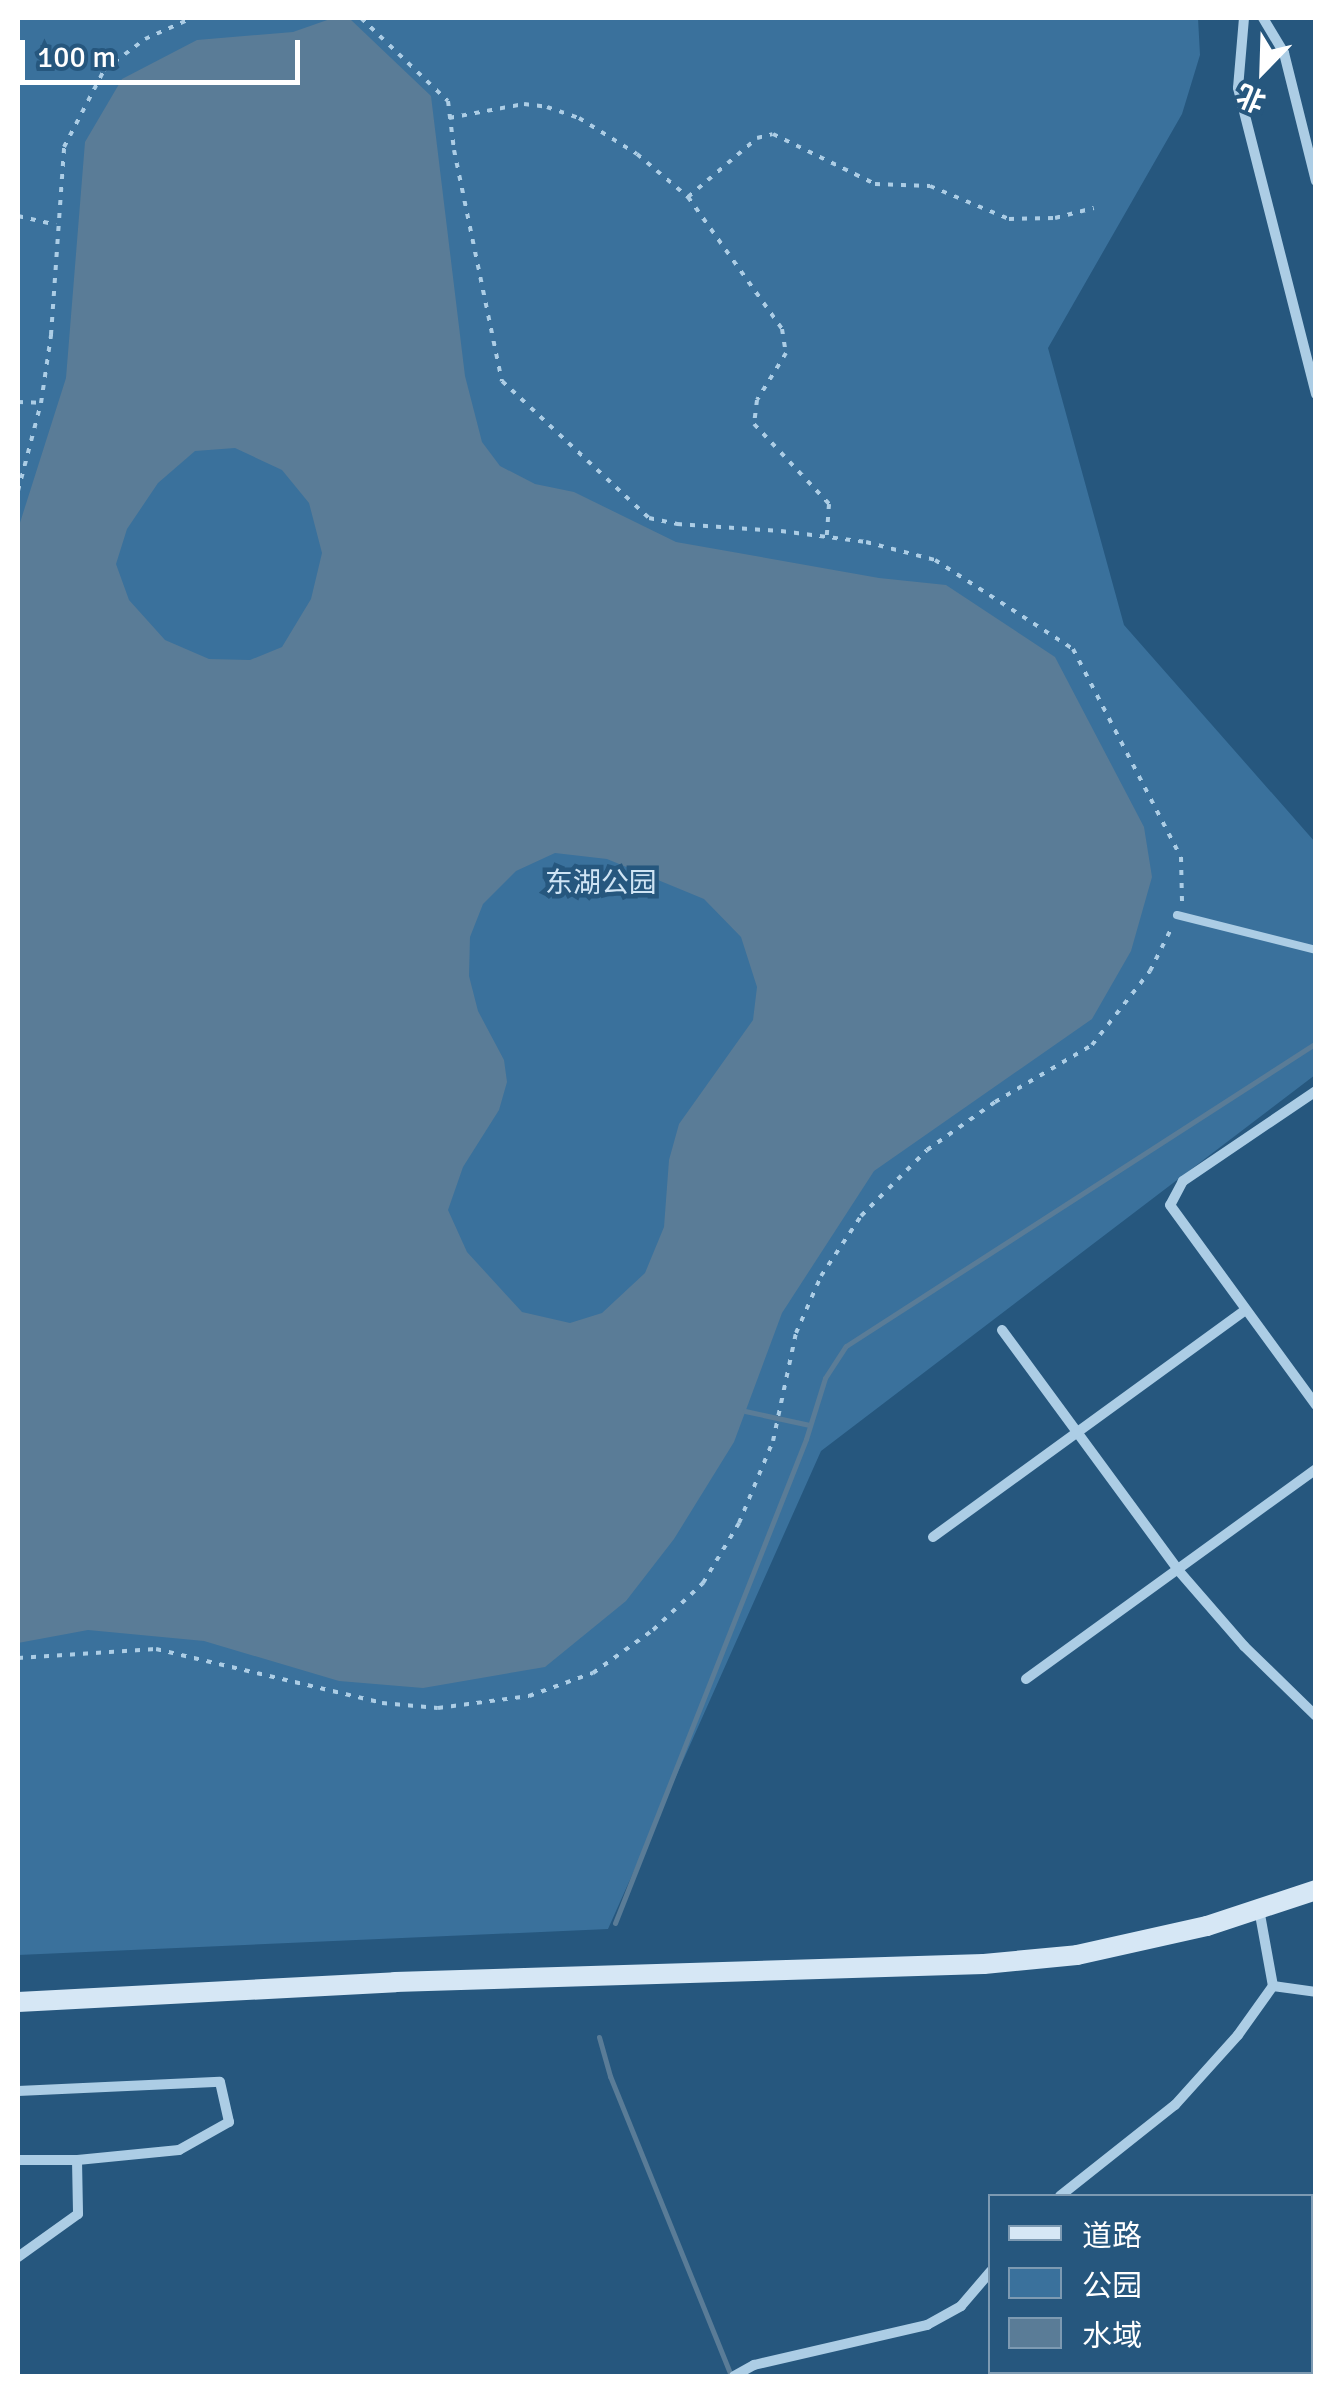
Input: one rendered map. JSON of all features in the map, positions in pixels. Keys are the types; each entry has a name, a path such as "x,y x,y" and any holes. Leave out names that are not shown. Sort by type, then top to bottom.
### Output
{"main road":[{"path":"18,2002 395,1982 984,1964 1077,1955 1207,1926 1316,1890"}],"street":[{"path":"1244,18 1238,88 1316,394"},
{"path":"1263,18 1284,52 1316,181"},
{"path":"1316,1090 1183,1182 1170,1205 1316,1405"},
{"path":"932,1537 1245,1310"},
{"path":"1002,1330 1178,1570 1244,1646 1316,1716"},
{"path":"1026,1679 1316,1468"},
{"path":"1063,2194 1175,2105 1238,2036 1273,1986 1259,1909"},
{"path":"1273,1986 1316,1992"},
{"path":"18,2091 220,2082 229,2122 180,2150 76,2160 18,2160"},
{"path":"18,2257 78,2214 76,2160"},
{"path":"734,2376 754,2365 927,2325 961,2306 988,2273"}],"lane":[{"path":"1177,915 1316,950"}],"path":[{"path":"18,491 41,404 51,335 64,147 104,70 145,39 192,18"},
{"path":"18,1658 156,1649 382,1704 438,1708 530,1696 593,1673 653,1630 703,1582 740,1524 772,1441 796,1332 815,1290 861,1216 927,1150 995,1102 1092,1046 1150,971 1182,901 1181,857 1073,650 971,579 935,560 827,537 677,524 650,518 502,381 448,101 361,18"},
{"path":"449,118 524,104 547,107 579,118 637,154 688,196 782,329 786,352 757,400 754,424 829,504 827,537"},
{"path":"688,196 757,138 773,134 875,184 930,186 1008,219 1055,218 1094,208"},
{"path":"18,216 56,225"},
{"path":"18,402 41,404"}],"green space":[{"name":"东湖公园","path":"18,18 1198,18 1200,55 1182,114 1048,348 1124,625 1315,842 1315,1075 821,1451 608,1929 18,1955"}],"water":[{"path":"333,18 349,18 431,96 465,376 482,442 500,466 535,484 574,492 676,542 879,578 946,585 1055,657 1144,827 1152,877 1131,951 1092,1019 874,1171 782,1313 734,1442 674,1539 626,1601 545,1667 423,1688 339,1681 204,1641 88,1630 18,1643 18,529 66,378 85,142 122,79 197,40 293,32","holes":["235,448 282,470 309,503 322,553 311,599 282,647 250,660 209,659 165,640 129,600 116,564 127,529 158,483 195,451","555,853 607,859 704,899 741,937 757,987 753,1020 679,1124 669,1160 664,1227 645,1273 602,1313 570,1323 522,1312 467,1252 448,1210 463,1167 499,1110 507,1082 504,1060 478,1011 469,976 470,937 483,904 516,871"]}],"waterway":[{"path":"615,1923 806,1439 825,1378 846,1346 1316,1043"},
{"path":"745,1411 810,1425"},
{"path":"599,2037 610,2076 731,2376"}]}
